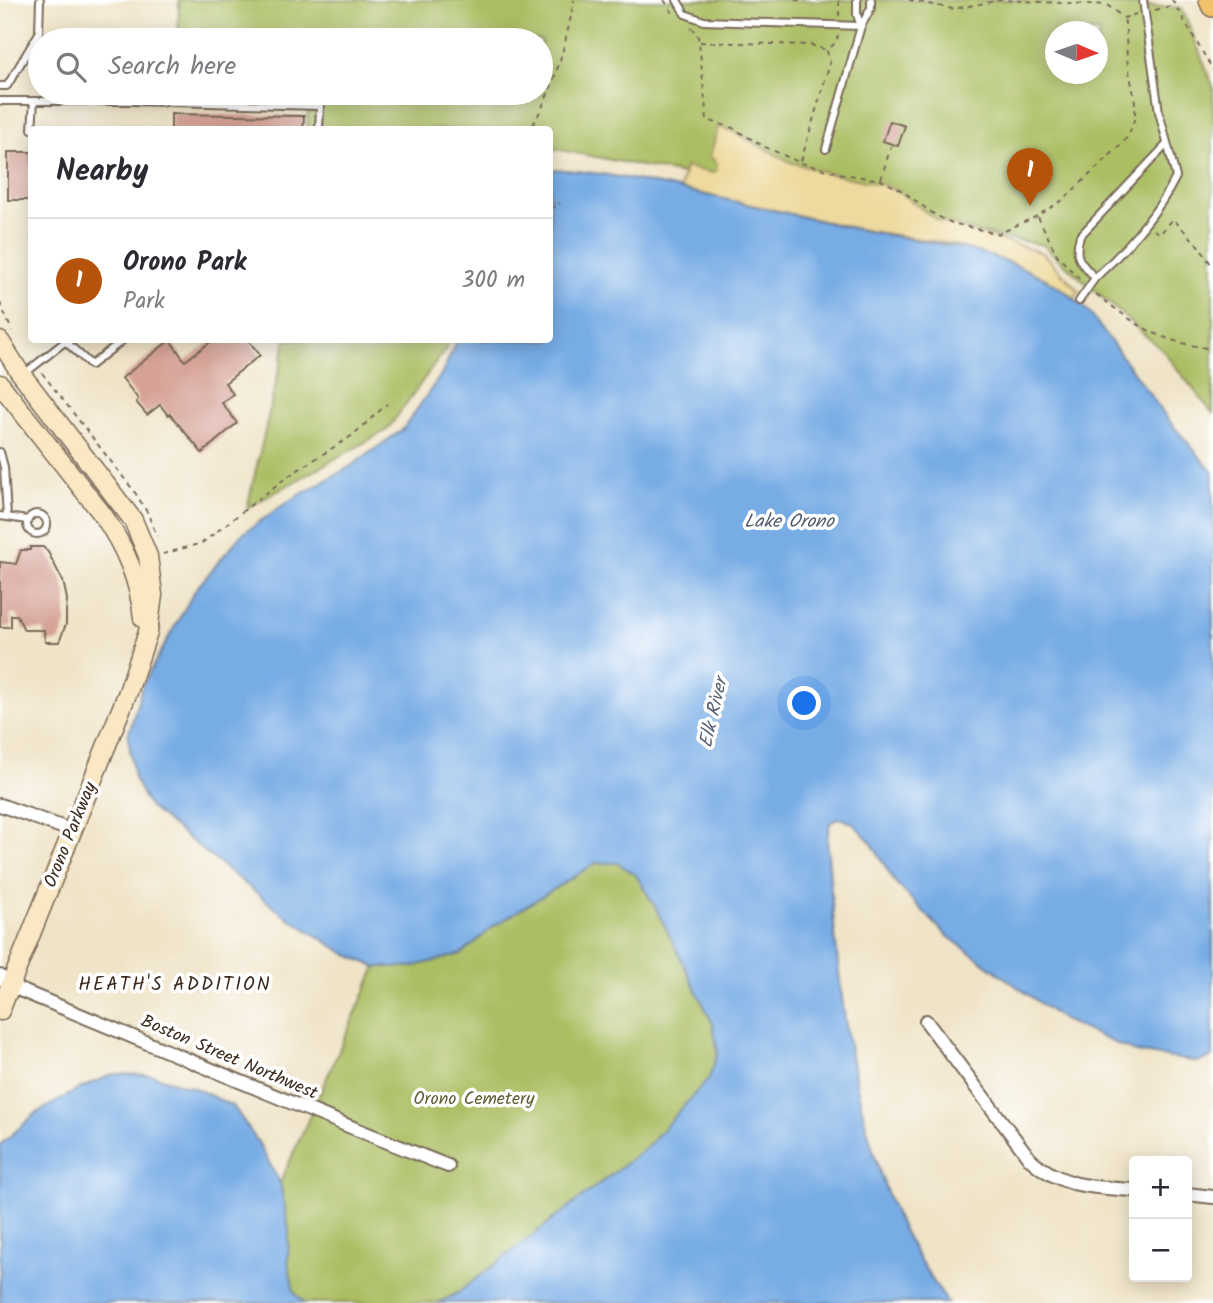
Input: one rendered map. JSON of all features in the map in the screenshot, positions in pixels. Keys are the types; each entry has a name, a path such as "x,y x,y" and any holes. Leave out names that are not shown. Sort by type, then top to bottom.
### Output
{"highway":[{"path":"1211,0 1213,5"}],"street":[{"path":"8,339 122,503 142,537 148,556 153,595 148,632 141,657"},
{"path":"1,388 103,515 129,559 141,601 141,657"},
{"name":"Orono Parkway","path":"0,1012 5,981 73,831 141,657"},
{"path":"0,805 73,831"},
{"name":"Boston Street Northwest","path":"5,981 305,1110 448,1166"},
{"path":"926,1021 1030,1159 1040,1168 1063,1181 1079,1185 1129,1190"},
{"path":"1192,1195 1213,1197"}],"lane":[{"path":"39,28 40,0"},
{"path":"677,0 685,14 704,21 861,26"},
{"path":"857,0 857,15 861,26"},
{"path":"826,149 861,26 871,8 871,0"},
{"path":"1079,301 1095,278 1109,266 1167,195 1175,177 1159,111 1143,0"},
{"path":"0,86 7,86 28,51"},
{"path":"0,101 28,101"},
{"path":"32,126 34,105"},
{"path":"282,105 320,106 319,126"},
{"path":"1095,278 1079,260 1076,248 1080,236 1167,144"},
{"path":"29,370 62,343"},
{"path":"69,343 92,365 119,343"},
{"path":"0,452 4,467 4,516 27,520"}],"path":[{"path":"553,81 564,51 574,0"},
{"path":"664,0 669,10 677,16"},
{"path":"795,0 822,0"},
{"path":"839,0 839,18"},
{"path":"686,23 697,32 707,120 733,128 762,146 801,163 881,180 952,223 998,234 1037,216 1063,200 1123,143 1131,132 1136,108 1127,58 1127,29 1124,18 1107,5 1001,0 953,9 909,0"},
{"path":"1172,0 1213,70"},
{"path":"1153,10 1174,5"},
{"path":"1124,18 1132,15"},
{"path":"827,51 836,42 838,35"},
{"path":"699,42 811,45 827,51"},
{"path":"801,163 830,63 827,51"},
{"path":"533,125 542,105"},
{"path":"881,180 891,146"},
{"path":"553,207 559,203"},
{"path":"1037,216 1057,254 1087,287"},
{"path":"1160,234 1173,219 1198,245 1213,267"},
{"path":"1095,293 1139,327 1159,337 1213,349"},
{"path":"0,303 8,339"},
{"path":"29,370 134,491 147,512 159,542"},
{"path":"162,554 202,543 287,477 354,435 387,404"}],"green space":[{"path":"179,0 1034,0 1182,8 1213,86 1213,414 1163,351 1043,245 553,149 553,126 307,126 308,105 553,105 553,28 178,28"},
{"path":"285,343 449,343 387,430 247,508"},
{"name":"Orono Cemetery","path":"596,863 618,863 636,875 655,906 713,1024 718,1054 709,1078 647,1147 458,1293 438,1303 304,1303 294,1292 288,1262 289,1230 280,1183 376,967 411,967 461,954 494,926"}],"sand":[{"path":"718,127 732,131 790,162 884,185 900,193 937,220 1043,253 1079,291 1074,298 1048,280 1014,264 951,244 863,230 680,189 685,167 713,173 716,171 717,163 710,157"}],"water":[{"name":"Lake Orono","path":"553,169 569,170 664,186 852,228 953,247 1023,268 1064,290 1089,312 1170,422 1213,472 1213,1057 1198,1062 1135,1052 1063,1020 946,935 894,881 871,842 853,823 839,818 830,823 827,839 840,980 846,1028 865,1121 894,1211 919,1258 948,1303 438,1303 458,1293 647,1147 709,1078 718,1053 713,1024 655,906 636,875 618,863 596,863 494,926 461,954 411,967 376,967 346,954 284,915 149,807 134,778 128,736 143,684 195,590 241,535 287,502 351,466 403,429 443,372 456,343 553,343"},
{"path":"113,1074 152,1075 197,1089 233,1106 258,1142 280,1183 289,1230 288,1262 294,1292 304,1303 0,1303 0,1145 35,1114 79,1089"}],"building":[{"path":"171,114 304,116 303,126 171,126"},
{"path":"890,121 905,126 898,146 883,141"},
{"path":"8,152 28,152 28,200 8,200"},
{"path":"166,343 172,343 185,361 209,343 250,343 260,355 225,383 233,394 222,403 237,423 202,453 160,405 147,415 122,378"},
{"path":"30,547 43,547 48,552 63,581 67,599 66,624 59,642 45,642 44,630 24,630 17,615 11,615 11,627 0,627 0,562 16,564 21,550 30,550"}],"place":[{"name":"Orono Park","path":"1030,206"}],"district":[{"name":"HEATH'S ADDITION","path":"175,985"}],"water label":[{"name":"Elk River","path":"714,713"}]}
